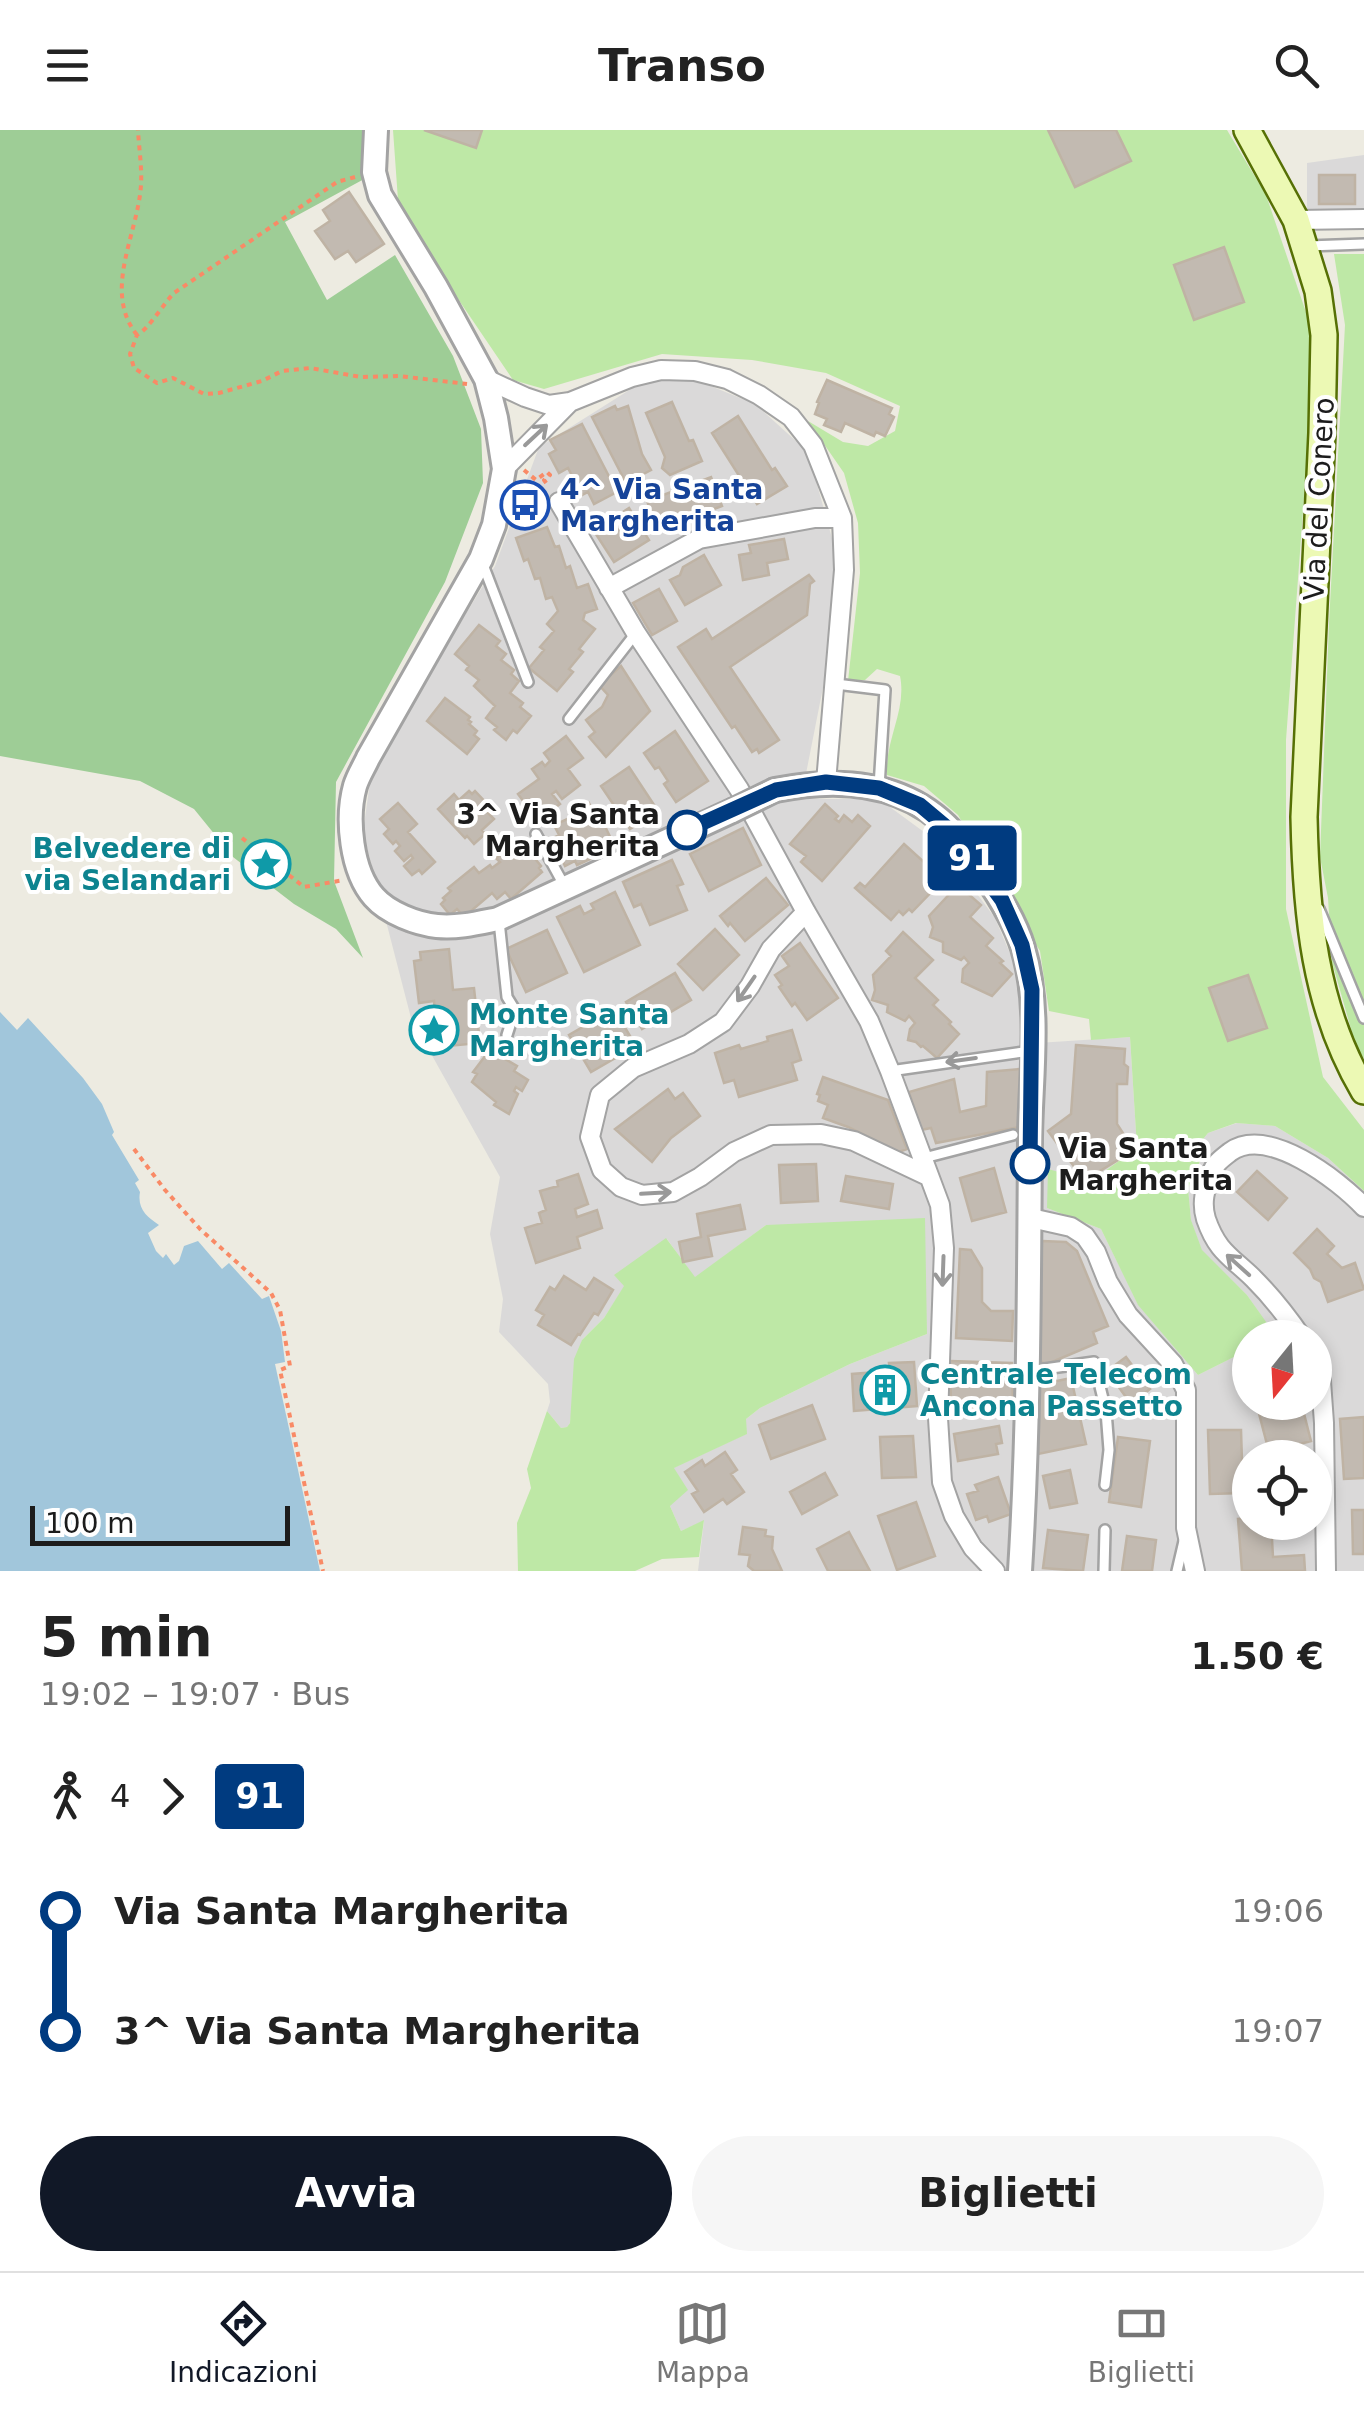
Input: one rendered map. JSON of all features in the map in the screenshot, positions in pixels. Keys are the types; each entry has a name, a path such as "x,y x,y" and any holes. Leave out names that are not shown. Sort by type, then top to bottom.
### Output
{"main road":[{"name":"Via del Conero","path":"1247,130 1296,220 1318,292 1324,335 1304,817 1307,884 1311,941 1320,982 1345,1054 1364,1091"}],"street":[{"path":"376,130 374,172 380,195 436,287 487,383 504,469 494,524 481,559 356,784 350,814 356,862 374,897 399,915 436,926 470,926 498,918 776,790 826,782 879,788 920,805 951,831 1002,900 1022,945 1032,990 1031,1218 1020,1571"},
{"path":"1296,220 1364,219"},
{"path":"487,383 550,405 570,402 632,377 661,370 695,371 727,379 791,418 812,444 842,518 844,570 826,782"},
{"path":"504,469 570,402"},
{"path":"559,502 636,633 739,789 869,1021 890,1071 940,1206 944,1248 938,1418 942,1482 954,1516 974,1548 995,1571"},
{"path":"609,588 699,539 816,518 842,518"},
{"path":"806,912 772,949 722,1022 689,1044 633,1068 600,1095 590,1137 602,1170 622,1187 642,1195 673,1192 734,1152 771,1136 821,1134 854,1141 925,1167"},
{"path":"1290,1320 1252,1277 1219,1248 1202,1198 1215,1163 1236,1148 1261,1144 1312,1166 1364,1207"},
{"path":"1031,1218 1070,1227 1086,1236 1128,1315 1173,1364 1186,1390 1186,1528 1196,1571"},
{"path":"1324,1420 1326,1571"}],"lane":[{"path":"1305,246 1364,244"},
{"path":"481,559 528,682"},
{"path":"570,718 636,633"},
{"path":"833,684 885,690 879,788"},
{"path":"536,834 564,887"},
{"name":"Via del Conero","path":"1307,884 1364,1018"},
{"path":"498,918 507,996 515,1010 507,1035"},
{"path":"890,1071 1033,1050"},
{"path":"925,1167 1013,1135"},
{"path":"1027,1372 1094,1362 1108,1431 1105,1485"},
{"path":"1177,1571 1186,1528"},
{"path":"1104,1571 1105,1530"}],"path":[{"path":"137,335 126,322 120,285 141,185 138,130"},
{"path":"374,172 338,182 174,293 144,332 137,335 130,354 134,368 157,383 173,378 204,394 219,394 282,371 310,368 362,377 487,383"},
{"path":"536,480 547,472 550,475 544,480"},
{"path":"242,838 304,888 363,877"},
{"path":"134,1149 200,1229 271,1292 280,1310 290,1366 280,1370 323,1571"}],"shaded area":[{"path":"1364,155 1364,212 1307,209 1307,163"},
{"path":"691,378 755,404 808,452 835,549 830,652 801,799 879,799 939,843 995,918 1017,970 1022,1044 1130,1037 1137,1148 1047,1208 1101,1229 1138,1304 1198,1375 1232,1358 1232,1420 1332,1420 1332,1320 1264,1320 1247,1295 1202,1251 1191,1221 1188,1188 1201,1160 1192,1153 1208,1133 1237,1123 1275,1126 1328,1158 1364,1191 1364,1571 698,1571 704,1521 681,1531 670,1506 673,1468 746,1434 746,1419 760,1408 850,1364 927,1334 766,1225 695,1278 667,1239 582,1340 570,1423 561,1428 547,1411 548,1384 499,1332 503,1299 490,1234 500,1177 411,1018 363,832 372,768 495,566 539,447 642,382"}],"green space":[{"path":"0,130 368,130 366,178 285,222 327,300 395,255 453,356 481,429 483,483 445,582 336,782 334,881 363,958 336,929 294,904 233,857 194,809 140,781 0,756"},
{"path":"393,130 1227,130 1266,195 1310,324 1311,404 1286,740 1286,909 1323,1077 1364,1130 1364,1191 1328,1158 1275,1126 1236,1123 1208,1133 1192,1153 1201,1159 1188,1188 1191,1220 1202,1250 1247,1295 1265,1320 1232,1320 1232,1358 1198,1375 1138,1305 1101,1229 1047,1208 1048,1169 1091,1181 1137,1148 1130,1037 1091,1040 1089,1019 1049,1011 1040,951 958,815 924,786 887,775 901,701 900,676 877,669 865,680 848,681 860,573 858,523 844,473 808,421 843,442 868,446 895,431 900,406 826,373 752,360 662,354 544,389 513,380 398,200"},
{"path":"1334,254 1364,254 1364,1059 1355,1043 1332,962 1328,898 1320,857 1345,325"},
{"path":"925,1218 927,1334 850,1364 760,1408 746,1419 747,1434 674,1468 688,1490 670,1506 681,1531 704,1520 699,1557 662,1559 635,1571 518,1571 517,1523 531,1488 527,1469 547,1411 561,1428 570,1423 574,1359 582,1340 604,1318 624,1286 614,1275 666,1238 695,1277 766,1225"}],"water":[{"path":"0,1012 17,1030 28,1018 102,1104 112,1135 139,1180 135,1183 142,1208 159,1225 148,1233 156,1251 163,1258 166,1254 174,1265 184,1246 198,1241 222,1269 229,1263 262,1299 269,1296 281,1331 285,1362 275,1364 320,1571 0,1571"}],"building":[{"path":"424,130 482,130 476,148"},
{"path":"1048,130 1116,130 1131,161 1075,187"},
{"path":"1319,175 1355,175 1355,204 1319,204"},
{"path":"349,192 384,244 356,262 348,251 335,259 315,231 330,221 323,210"},
{"path":"1224,247 1244,302 1194,320 1174,265"},
{"path":"827,380 892,408 889,414 894,417 885,436 876,432 874,436 845,423 841,432 824,425 827,419 815,414"},
{"path":"672,402 702,461 670,475 662,468 665,457 646,413"},
{"path":"615,406 617,410 628,406 642,454 651,470 626,483 592,417"},
{"path":"738,416 772,470 775,468 787,486 757,504 712,433"},
{"path":"582,424 617,492 594,504 588,492 582,495 568,468 559,473 549,454 556,450 550,440"},
{"path":"711,477 722,506 658,530 647,501"},
{"path":"629,508 649,540 614,562 594,531"},
{"path":"547,527 566,568 570,566 577,588 588,584 597,609 585,613 583,620 595,629 579,649 583,652 569,669 573,672 557,691 529,668 554,631 547,624 558,611 552,597 546,599 540,578 535,579 528,559 524,561 516,538"},
{"path":"784,539 788,559 767,563 769,575 743,580 739,555 751,553 749,545"},
{"path":"704,555 721,585 685,605 670,580"},
{"path":"809,575 814,581 810,584 807,615 730,667 779,740 759,753 757,749 752,752 678,647 706,629 712,639"},
{"path":"659,589 677,621 652,635 633,603"},
{"path":"479,625 500,641 496,646 506,654 501,660 514,670 511,674 519,681 510,693 531,716 506,740 486,718 495,706 474,686 479,680 455,654"},
{"path":"621,666 650,711 606,757 589,737 595,732 586,720 602,707 608,695 599,685"},
{"path":"445,698 470,717 469,724 477,731 474,735 479,739 467,754 427,721"},
{"path":"675,731 708,781 676,802 659,767 655,769 644,753"},
{"path":"566,736 583,758 568,769 580,785 562,799 556,791 552,794 560,804 534,823 530,818 536,813 518,794 539,779 532,769 542,762 545,766 550,761 544,753"},
{"path":"629,767 658,811 630,829 601,786"},
{"path":"475,791 491,808 487,812 494,819 474,844 438,809 454,794 459,800"},
{"path":"398,803 417,824 408,832 435,862 422,874 419,870 412,875 404,866 413,858 411,855 404,861 395,851 400,846 384,834 389,829 380,819"},
{"path":"589,803 613,843 593,853 595,857 565,866 556,847 559,845 555,837 559,835 554,825 572,817 569,812"},
{"path":"825,804 839,822 844,815 852,822 858,815 870,826 822,881 801,862 806,856 790,844"},
{"path":"743,828 761,865 709,891 690,854"},
{"path":"524,842 542,872 511,899 505,892 497,899 492,893 464,917 457,909 450,915 441,904 451,891 448,888 474,867 479,873 490,865 492,868 500,862 496,858 507,849 510,854"},
{"path":"904,844 935,872 930,878 938,885 912,912 909,909 903,915 899,911 891,920 855,888 860,883 865,887"},
{"path":"672,860 683,884 677,886 687,910 650,925 641,904 634,907 623,882"},
{"path":"766,878 788,905 745,941 720,916"},
{"path":"958,885 981,905 970,917 993,938 986,946 1012,974 992,996 962,982 963,969 969,963 964,957 961,960 943,952 943,942 930,937 933,927 929,916"},
{"path":"615,892 640,945 584,972 557,917 580,906 584,914 594,909 591,904"},
{"path":"715,929 739,955 703,990 678,964"},
{"path":"547,930 567,973 526,992 506,949"},
{"path":"903,932 933,960 915,978 938,1000 933,1005 959,1034 937,1058 908,1040 915,1023 909,1016 905,1021 887,1012 888,1005 872,1000 873,975 891,956 886,951"},
{"path":"800,943 838,998 807,1020 795,1003 792,1006 775,975 789,966 782,956"},
{"path":"449,949 453,990 474,988 480,1043 438,1047 434,1001 419,1003 414,961 421,960 420,952"},
{"path":"675,973 691,1000 642,1029 626,1002"},
{"path":"1248,975 1267,1028 1228,1041 1209,988"},
{"path":"614,1009 636,1046 591,1072 569,1035"},
{"path":"792,1030 801,1060 792,1063 797,1080 739,1097 734,1080 724,1083 715,1053 768,1041 767,1037"},
{"path":"1076,1045 1125,1049 1127,1084 1117,1084 1117,1124 1134,1150 1100,1171 1081,1176 1048,1131 1071,1114"},
{"path":"492,1047 507,1056 505,1059 517,1066 514,1071 528,1080 522,1091 516,1087 514,1091 518,1094 509,1114 494,1105 496,1102 472,1082 477,1074 473,1072"},
{"path":"1020,1069 1020,1127 936,1143 931,1128 921,1130 909,1092 954,1079 960,1112 986,1106 987,1072"},
{"path":"823,1077 888,1100 907,1149 899,1152 823,1118 828,1105 818,1101 817,1094"},
{"path":"668,1089 675,1099 683,1093 700,1116 671,1138 652,1162 615,1129"},
{"path":"816,1164 818,1201 781,1203 779,1165"},
{"path":"994,1168 1006,1212 972,1221 960,1178"},
{"path":"1257,1171 1287,1198 1268,1220 1237,1192"},
{"path":"578,1174 588,1204 575,1209 577,1217 597,1210 602,1228 577,1237 580,1248 536,1263 525,1228 542,1223 539,1213 546,1210 540,1191"},
{"path":"846,1176 893,1184 889,1209 841,1201"},
{"path":"740,1205 745,1229 708,1236 712,1256 683,1262 679,1242 701,1237 697,1214"},
{"path":"1317,1229 1334,1246 1327,1254 1342,1268 1355,1263 1364,1289 1328,1302 1321,1282 1294,1253"},
{"path":"1042,1241 1066,1242 1077,1251 1108,1326 1093,1332 1097,1343 1045,1365 1038,1358"},
{"path":"960,1249 971,1250 982,1268 982,1302 991,1311 1013,1311 1012,1341 956,1338"},
{"path":"564,1276 586,1290 594,1278 613,1290 598,1315 594,1313 571,1345 538,1325 544,1315 536,1310 550,1287 555,1290"},
{"path":"1126,1357 1150,1389 1131,1404 1107,1371"},
{"path":"950,1361 1012,1363 1013,1406 951,1409"},
{"name":"Centrale Telecom Ancona Passetto","path":"914,1362 917,1406 854,1411 852,1374 890,1371 889,1363"},
{"path":"1071,1378 1086,1444 1038,1454 1038,1385"},
{"path":"812,1405 825,1439 771,1459 759,1425"},
{"path":"1364,1417 1364,1478 1344,1479 1340,1419"},
{"path":"1261,1420 1306,1420 1311,1440 1266,1440"},
{"path":"999,1426 1002,1443 996,1444 998,1454 958,1461 954,1434"},
{"path":"1208,1430 1241,1430 1241,1440 1232,1440 1232,1493 1210,1494"},
{"path":"913,1436 916,1477 882,1478 880,1437"},
{"path":"1118,1437 1150,1441 1141,1507 1109,1502"},
{"path":"725,1452 737,1470 731,1474 744,1492 727,1504 723,1499 704,1512 692,1494 698,1491 685,1472 702,1460 705,1466"},
{"path":"1070,1470 1077,1503 1050,1508 1043,1476"},
{"path":"825,1473 837,1495 802,1514 790,1492"},
{"path":"998,1477 1011,1514 989,1522 987,1516 976,1520 967,1494 978,1491 975,1485"},
{"path":"916,1502 935,1556 897,1570 878,1516"},
{"path":"1352,1510 1364,1510 1364,1554 1353,1554"},
{"path":"743,1527 766,1530 765,1536 773,1537 772,1549 782,1571 754,1571 748,1566 750,1555 739,1554"},
{"path":"1048,1530 1088,1535 1083,1571 1043,1568"},
{"path":"849,1532 870,1571 828,1571 817,1549"},
{"path":"1127,1536 1156,1540 1152,1571 1122,1571"},
{"path":"1240,1540 1272,1540 1273,1557 1304,1555 1305,1571 1242,1571"}],"bus line":[{"name":"91","path":"687,830 776,790 826,782 879,788 920,805 951,831 1002,900 1022,945 1032,990 1030,1164"}],"place":[{"name":"4^ Via Santa Margherita","path":"525,505"},
{"name":"3^ Via Santa Margherita","path":"687,830"},
{"name":"Belvedere di via Selandari","path":"266,864"},
{"name":"Monte Santa Margherita","path":"434,1030"},
{"name":"Via Santa Margherita","path":"1030,1164"},
{"name":"Centrale Telecom Ancona Passetto","path":"885,1390"}]}
